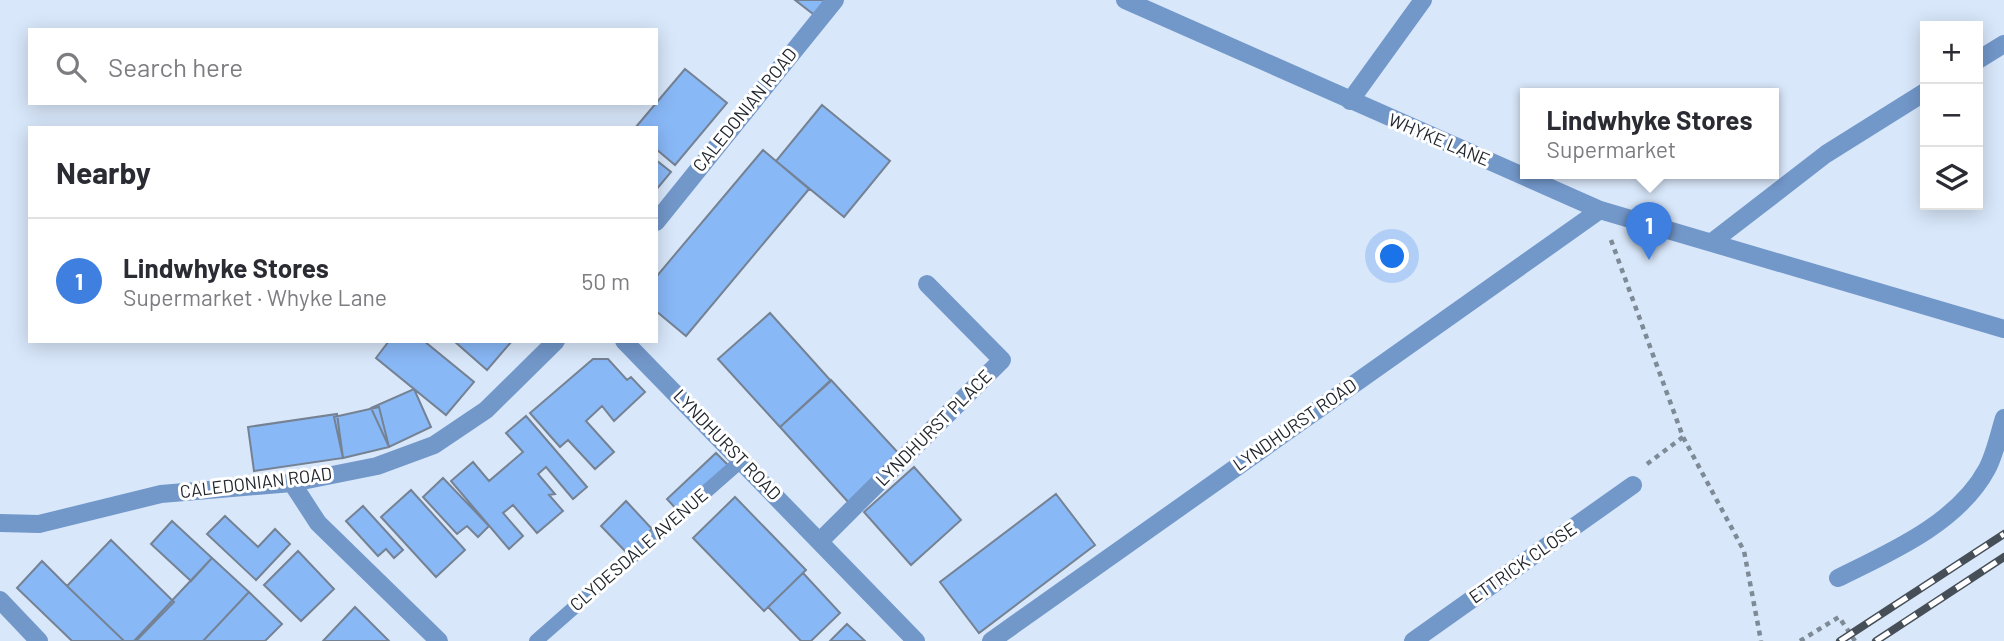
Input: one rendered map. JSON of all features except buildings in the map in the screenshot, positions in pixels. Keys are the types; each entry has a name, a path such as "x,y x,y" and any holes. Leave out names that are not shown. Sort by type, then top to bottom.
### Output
{"street":[{"name":"CALEDONIAN ROAD","path":"658,220 835,0"},
{"name":"WHYKE LANE","path":"1125,0 1520,175"},
{"path":"1350,101 1423,0"},
{"path":"1983,57 2004,44"},
{"path":"1712,242 1826,154 1920,95"},
{"name":"WHYKE LANE","path":"1529,179 1600,210 2004,329"},
{"name":"LYNDHURST ROAD","path":"991,641 1600,210"},
{"name":"LYNDHURST PLACE","path":"820,541 1002,360 927,284"},
{"name":"CALEDONIAN ROAD","path":"0,523 39,524 161,494 292,483 377,466 434,444 486,410 554,343"},
{"name":"LYNDHURST ROAD","path":"626,343 916,641"},
{"path":"1838,578 1921,532 1968,497 1989,466 2004,418"},
{"path":"292,483 318,523 439,641"},
{"name":"ETTRICK CLOSE","path":"1413,641 1633,485"},
{"path":"0,600 39,641"}],"lane":[{"name":"CLYDESDALE AVENUE","path":"536,641 742,460"}],"path":[{"path":"1600,210 1683,437 1744,551 1761,641"},
{"path":"1633,485 1632,476 1683,437"},
{"path":"1800,641 1839,617 1854,641"}],"railway":[{"path":"1840,641 2004,534"},
{"path":"1876,641 2004,557"}],"place":[{"name":"Lindwhyke Stores","path":"1649,260"}]}
